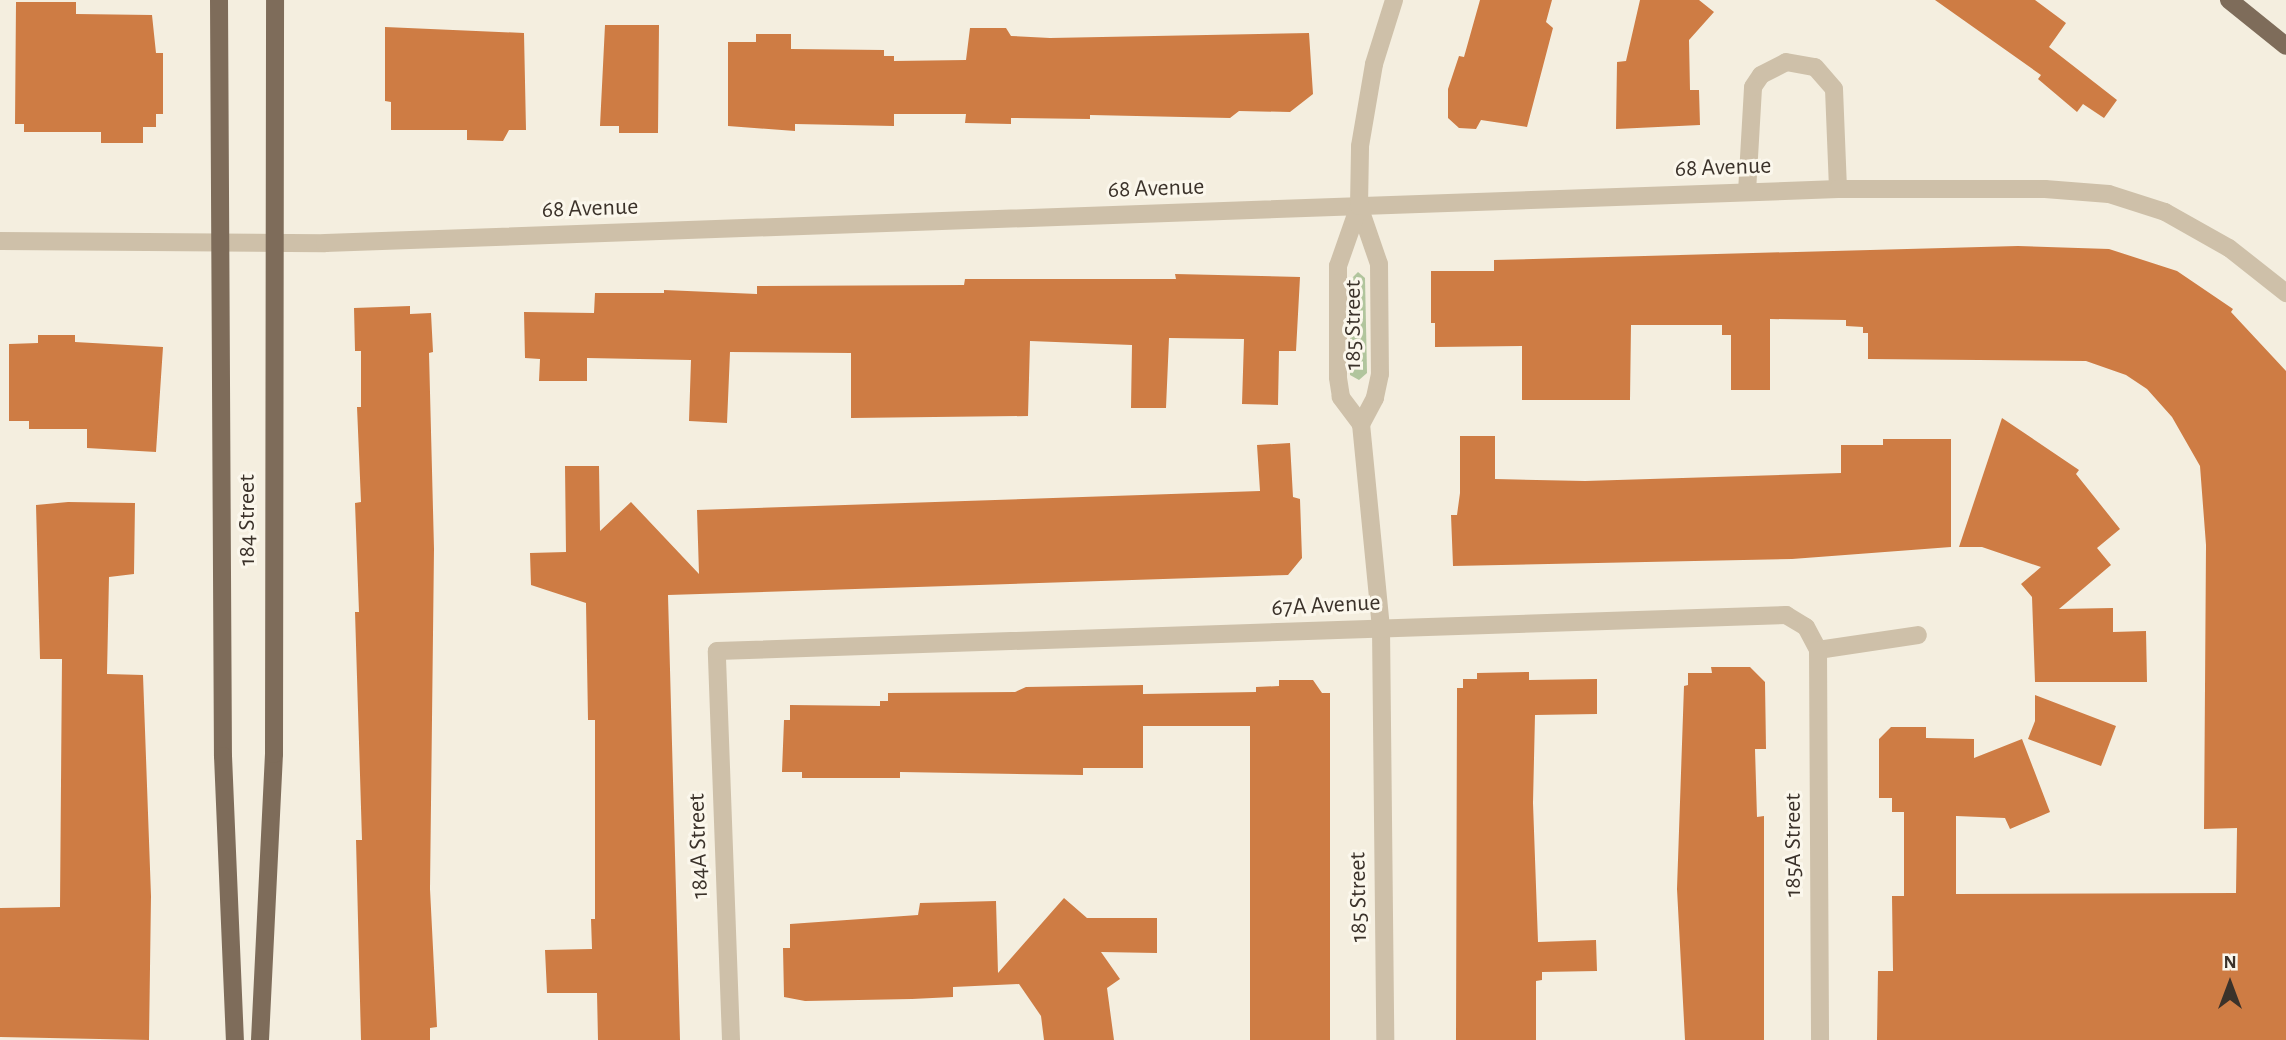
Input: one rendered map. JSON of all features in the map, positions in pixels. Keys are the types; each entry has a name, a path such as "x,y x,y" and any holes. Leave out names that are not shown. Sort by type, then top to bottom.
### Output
{"main road":[{"name":"184 Street","path":"219,0 218,243 223,756 235,1040"},
{"name":"184 Street","path":"260,1040 274,754 275,0"},
{"path":"2229,0 2286,46"}],"street":[{"name":"185 Street","path":"1385,1040 1381,628 1361,424 1341,397 1338,377 1338,266 1359,206 1360,146 1374,64 1394,0"},
{"path":"1747,192 1753,87 1761,75 1786,62 1815,66 1834,89 1838,189"},
{"name":"68 Avenue","path":"0,242 276,243 1838,189 2045,189 2109,194 2165,212 2229,248 2286,293"},
{"name":"185 Street","path":"1359,206 1379,264 1380,374 1375,398 1361,424"},
{"name":"67A Avenue","path":"717,651 1786,615 1806,627 1818,650"},
{"path":"1818,650 1918,635"},
{"name":"185A Street","path":"1818,650 1820,1040"},
{"name":"184A Street","path":"717,651 731,1040"}],"green space":[{"path":"1358,272 1365,278 1367,373 1359,380 1350,375 1350,280"}],"building":[{"path":"1480,0 1552,0 1546,22 1553,28 1527,127 1481,120 1476,129 1459,128 1448,118 1448,89 1459,56 1464,57"},
{"path":"1640,0 1699,0 1714,12 1689,40 1690,90 1699,90 1700,125 1616,129 1617,62 1626,61"},
{"path":"1935,0 2035,0 2066,23 2049,47 2117,100 2104,118 2083,104 2077,112 2038,79 2041,75"},
{"path":"16,2 76,2 76,14 152,15 156,53 163,53 163,114 156,114 156,127 143,127 143,143 101,143 101,132 24,132 24,124 15,124"},
{"path":"605,25 659,25 658,133 619,133 619,126 600,126"},
{"path":"385,27 524,33 526,130 509,130 503,141 467,140 467,130 391,130 391,102 385,101"},
{"path":"970,28 1006,28 1011,36 1050,38 1309,33 1313,94 1290,112 1239,111 1230,118 1090,115 1090,119 1011,118 1011,124 965,123 966,114 894,114 894,126 795,124 795,131 728,126 728,42 756,42 756,34 791,34 791,49 884,50 884,56 894,56 894,61 966,60"},
{"path":"2018,246 2109,249 2177,271 2233,309 2231,312 2286,371 2286,1040 1877,1040 1878,971 1893,971 1892,896 1904,896 1904,812 1892,812 1892,798 1879,798 1879,739 1891,727 1926,727 1926,738 1974,739 1974,758 2022,739 2050,812 2010,829 2005,818 1956,816 1956,894 2236,893 2237,828 2204,829 2206,545 2200,466 2172,417 2147,389 2126,375 2086,361 1868,359 1868,333 1863,333 1863,327 1846,326 1846,320 1770,319 1770,390 1731,390 1731,335 1722,335 1722,325 1631,325 1630,400 1522,400 1522,346 1435,347 1435,323 1431,323 1431,271 1494,271 1494,260"},
{"path":"1175,274 1300,277 1296,351 1279,351 1278,405 1242,404 1244,339 1169,338 1166,408 1131,408 1132,345 1030,341 1028,416 851,418 851,353 730,352 727,423 689,421 691,360 587,358 587,381 539,381 540,359 525,358 524,312 594,313 595,293 664,293 664,290 757,294 757,286 964,285 965,279 1176,279"},
{"path":"410,306 410,314 431,313 433,352 429,353 434,549 430,889 437,1027 430,1028 430,1040 361,1040 356,840 362,840 355,612 359,612 355,503 361,502 357,407 361,407 361,351 355,351 354,308"},
{"path":"38,335 75,335 75,342 163,347 156,452 87,448 87,429 29,429 29,421 9,421 9,344 38,343"},
{"path":"2002,418 2079,470 2076,474 2120,529 2097,548 2111,565 2059,609 2113,608 2113,632 2146,631 2147,682 2035,682 2032,597 2021,584 2041,567 1982,547 1959,547"},
{"path":"1460,436 1495,436 1495,479 1585,481 1841,473 1841,445 1883,445 1883,439 1951,439 1951,547 1792,559 1453,566 1451,515 1457,515 1460,493"},
{"path":"1290,443 1293,497 1300,499 1302,558 1288,575 668,595 680,1040 598,1040 597,993 547,993 545,950 592,949 591,919 595,919 595,720 588,720 586,603 531,585 530,553 566,552 565,466 599,466 600,531 631,502 699,574 697,510 1260,491 1257,445"},
{"path":"68,502 135,503 134,574 109,577 107,674 143,675 151,896 149,1040 0,1037 0,908 60,907 62,659 40,659 36,505"},
{"path":"1711,667 1750,667 1765,682 1766,749 1755,749 1757,817 1764,816 1764,1040 1685,1040 1677,889 1684,686 1688,685 1688,673 1712,673"},
{"path":"1529,672 1529,680 1597,679 1597,714 1535,715 1533,803 1538,942 1596,940 1597,971 1542,972 1542,980 1536,981 1536,1040 1456,1040 1457,688 1463,688 1463,679 1477,679 1477,673"},
{"path":"1279,680 1313,680 1322,693 1330,693 1330,1040 1250,1040 1250,726 1143,726 1143,768 1083,768 1083,775 900,772 900,778 802,778 802,772 782,772 784,720 790,720 790,705 880,706 880,701 888,701 888,693 1015,692 1026,687 1143,685 1143,694 1256,692 1256,687 1279,686"},
{"path":"2035,695 2116,726 2101,766 2028,739 2035,721"},
{"path":"1064,898 1087,918 1157,918 1157,953 1101,952 1120,979 1107,988 1114,1040 1044,1040 1041,1016 1019,984 953,987 953,997 805,1001 784,997 783,948 790,948 790,924 918,915 920,903 996,901 998,973"}]}
